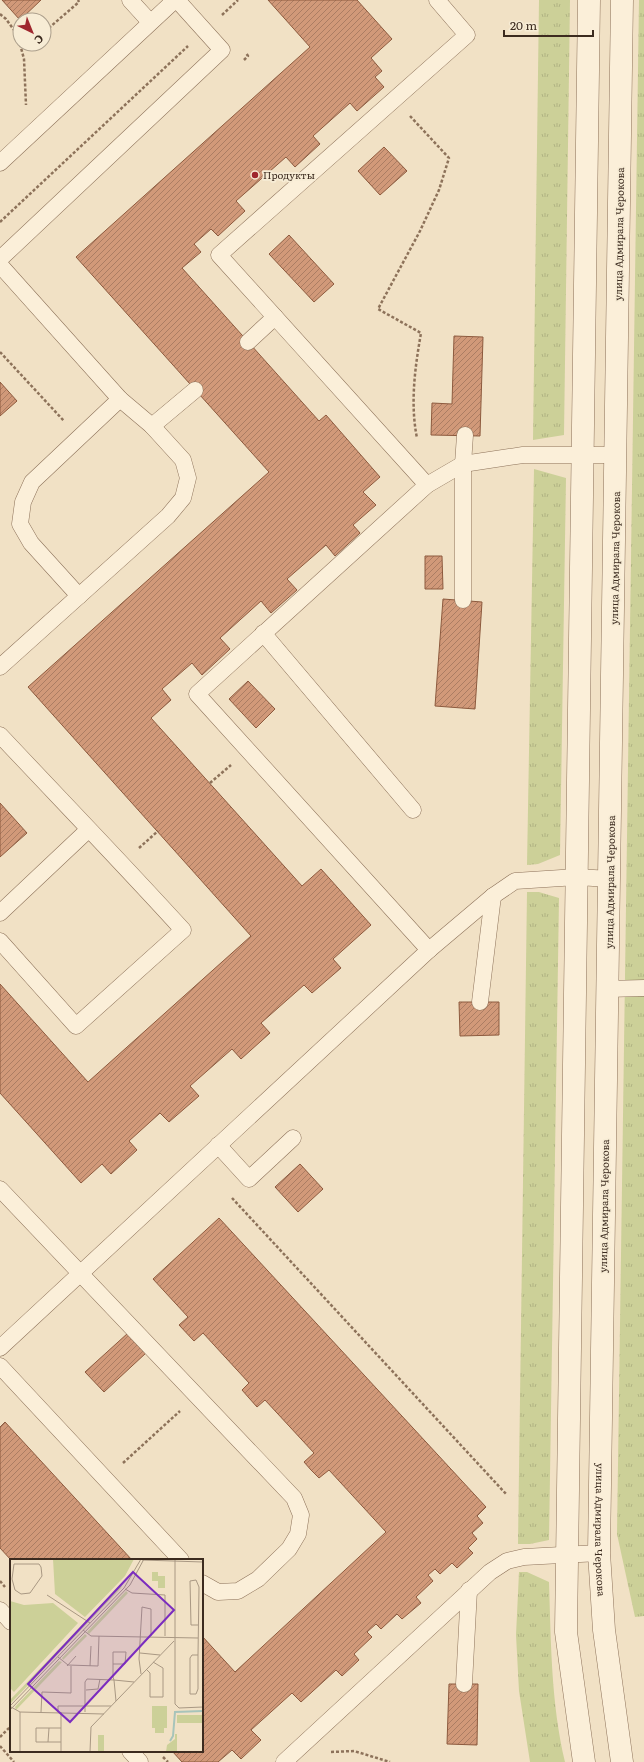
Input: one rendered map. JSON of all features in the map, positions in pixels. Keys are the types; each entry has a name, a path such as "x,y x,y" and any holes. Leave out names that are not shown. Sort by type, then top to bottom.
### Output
{"street":[{"path":"584,1762 566,1632 589,0"},
{"name":"улица Адмирала Черокова","path":"622,0 599,1553 604,1630 622,1762"}],"lane":[{"path":"130,0 150,22"},
{"path":"0,163 150,22 176,0 222,50 0,259"},
{"path":"427,485 219,255 467,35 437,0"},
{"path":"0,266 120,398 152,426 183,460 188,478 184,498 168,516 0,667"},
{"path":"248,342 275,317"},
{"path":"152,426 195,390"},
{"path":"79,596 31,543 20,524 23,502 32,482 120,398"},
{"path":"463,600 463,464 465,436"},
{"path":"429,950 197,694 427,485 463,464 523,455 616,455"},
{"path":"263,633 413,810"},
{"path":"0,735 88,830 123,863 183,930 76,1026 0,941"},
{"path":"0,913 88,830"},
{"path":"0,1348 429,950 493,896 515,881 577,877 610,878"},
{"path":"480,1002 493,896"},
{"path":"607,988 644,988"},
{"path":"218,1145 249,1179 293,1138"},
{"path":"0,1189 294,1498 301,1515 298,1534 289,1549 258,1579 238,1591 218,1592 203,1584"},
{"path":"0,1366 180,1559"},
{"path":"284,1762 490,1572 507,1561 524,1558 599,1553"},
{"path":"464,1684 469,1590"},
{"path":"0,1610 10,1621"},
{"path":"131,1752 140,1762"}],"path":[{"path":"52,25 79,0"},
{"path":"0,14 12,27"},
{"path":"0,222 205,30"},
{"path":"22,52 24,59 26,110"},
{"path":"394,99 449,158 439,190 420,231 378,309 421,333 415,367 414,400 415,430 418,444"},
{"path":"0,352 79,438"},
{"path":"232,1197 507,1495"},
{"path":"105,1479 196,1396"},
{"path":"0,1737 10,1727"},
{"path":"0,1746 14,1762"},
{"path":"330,1752 354,1751 390,1762"}],"green space":[{"path":"539,0 570,0 564,435 533,440"},
{"path":"639,0 644,0 644,1616 635,1617 617,1534"},
{"path":"534,469 566,478 560,855 538,864 527,865"},
{"path":"527,892 539,892 559,898 549,1540 530,1544 518,1544"},
{"path":"519,1572 527,1572 549,1582 554,1695 560,1740 565,1762 530,1762 519,1691 516,1635"}],"building":[{"path":"2,0 41,0 28,12 13,12"},
{"path":"268,0 357,0 392,39 371,58 382,71 375,77 384,87 357,111 350,103 313,136 320,144 295,167 286,157 236,201 245,211 218,236 211,229 194,244 201,252 182,268 319,421 326,415 380,477 363,492 376,505 353,525 360,533 335,556 326,545 287,579 297,590 271,613 261,601 220,638 230,649 202,675 192,663 162,689 171,700 151,718 302,886 321,869 371,925 333,959 341,968 312,993 304,985 261,1023 270,1033 241,1059 232,1049 190,1086 199,1096 169,1122 160,1113 129,1141 137,1150 111,1174 102,1164 81,1183 0,1093 0,984 88,1082 251,936 28,687 269,472 76,257 310,47"},
{"path":"384,147 407,171 380,195 358,171"},
{"path":"289,235 334,284 314,302 269,254"},
{"path":"454,336 483,337 480,436 431,435 432,403 452,404"},
{"path":"0,382 17,401 0,416"},
{"path":"425,556 442,556 443,589 425,589"},
{"path":"443,599 482,602 475,709 435,706"},
{"path":"248,681 275,709 256,728 229,699"},
{"path":"0,803 27,833 0,857"},
{"path":"459,1002 499,1002 499,1035 460,1036"},
{"path":"300,1164 323,1189 298,1212 275,1187"},
{"path":"219,1218 486,1507 477,1516 483,1523 472,1533 477,1539 468,1548 473,1553 457,1568 452,1563 440,1574 435,1569 428,1575 433,1581 416,1597 421,1603 402,1619 397,1614 381,1629 376,1624 367,1632 372,1637 354,1654 359,1660 342,1676 336,1670 301,1702 292,1693 251,1730 261,1740 241,1759 232,1750 218,1762 182,1762 173,1752 203,1752 203,1637 235,1672 386,1532 329,1470 319,1478 311,1470 304,1462 314,1453 265,1400 257,1407 242,1390 249,1383 203,1333 194,1341 179,1325 188,1317 153,1279"},
{"path":"128,1333 146,1353 104,1392 85,1372"},
{"path":"5,1422 131,1559 10,1559 0,1548 0,1427"},
{"path":"449,1684 478,1684 477,1745 447,1744"}],"place":[{"name":"Продукты","path":"255,175"}]}
